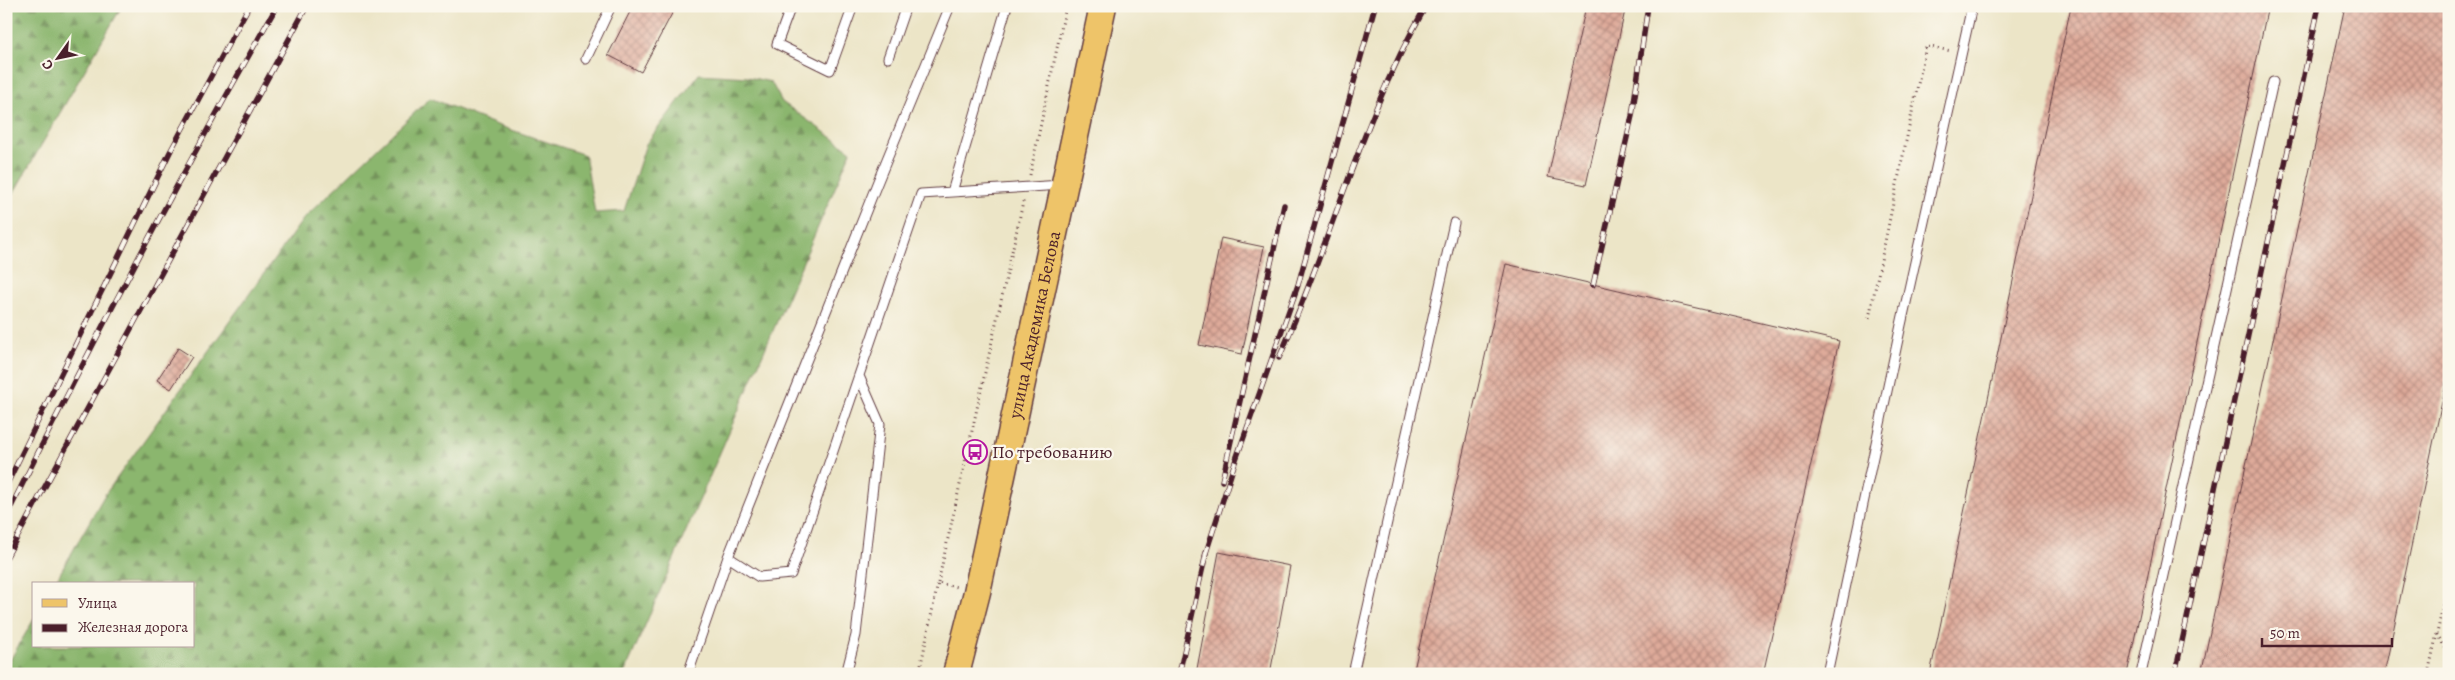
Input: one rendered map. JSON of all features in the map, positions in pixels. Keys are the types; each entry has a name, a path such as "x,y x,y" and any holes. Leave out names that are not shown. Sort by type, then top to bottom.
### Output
{"main road":[{"name":"улица Академика Белова","path":"956,674 977,592 1103,6"}],"lane":[{"path":"586,59 612,6"},
{"path":"791,6 777,44 830,70 853,6"},
{"path":"888,58 906,6"},
{"path":"688,674 728,557 950,6"},
{"path":"952,192 1007,6"},
{"path":"1827,674 1972,6"},
{"path":"2141,674 2273,82"},
{"path":"728,557 759,577 791,574 920,194 1064,185"},
{"path":"1353,674 1454,222"},
{"path":"846,674 856,635 880,424 858,376"}],"path":[{"path":"919,674 1066,6"},
{"path":"1869,318 1926,46 1962,54"},
{"path":"2428,674 2449,579"},
{"path":"938,583 977,592"},
{"path":"2437,633 2449,654"}],"green space":[{"path":"6,6 122,6 6,206"},
{"path":"699,74 748,77 771,82 782,102 851,151 624,674 6,674 6,667 32,622 32,648 195,648 195,582 55,582 104,496 304,218 430,98 497,125 585,155 595,213 624,211 646,144"}],"building":[{"path":"633,6 676,6 641,72 608,55"},
{"path":"1586,6 1626,6 1586,185 1548,177"},
{"path":"2071,6 2268,6 2127,674 1930,674"},
{"path":"2345,6 2449,6 2449,369 2384,674 2201,674"},
{"path":"1221,238 1264,247 1242,354 1199,345"},
{"path":"1506,264 1839,341 1763,674 1413,674"},
{"path":"178,348 192,357 171,389 157,380"},
{"path":"1219,552 1290,566 1270,674 1196,674"}],"railway":[{"path":"6,486 170,152 249,6"},
{"path":"6,517 137,260 277,6"},
{"path":"6,558 307,6"},
{"path":"1205,556 1234,465 1298,285 1375,6"},
{"path":"1279,358 1298,314 1383,91 1403,48 1426,6"},
{"path":"1593,285 1632,116 1648,6"},
{"path":"2175,674 2319,6"},
{"path":"1222,481 1284,205"},
{"path":"1179,674 1207,549"}],"place":[{"name":"По требованию","path":"975,452"}]}
